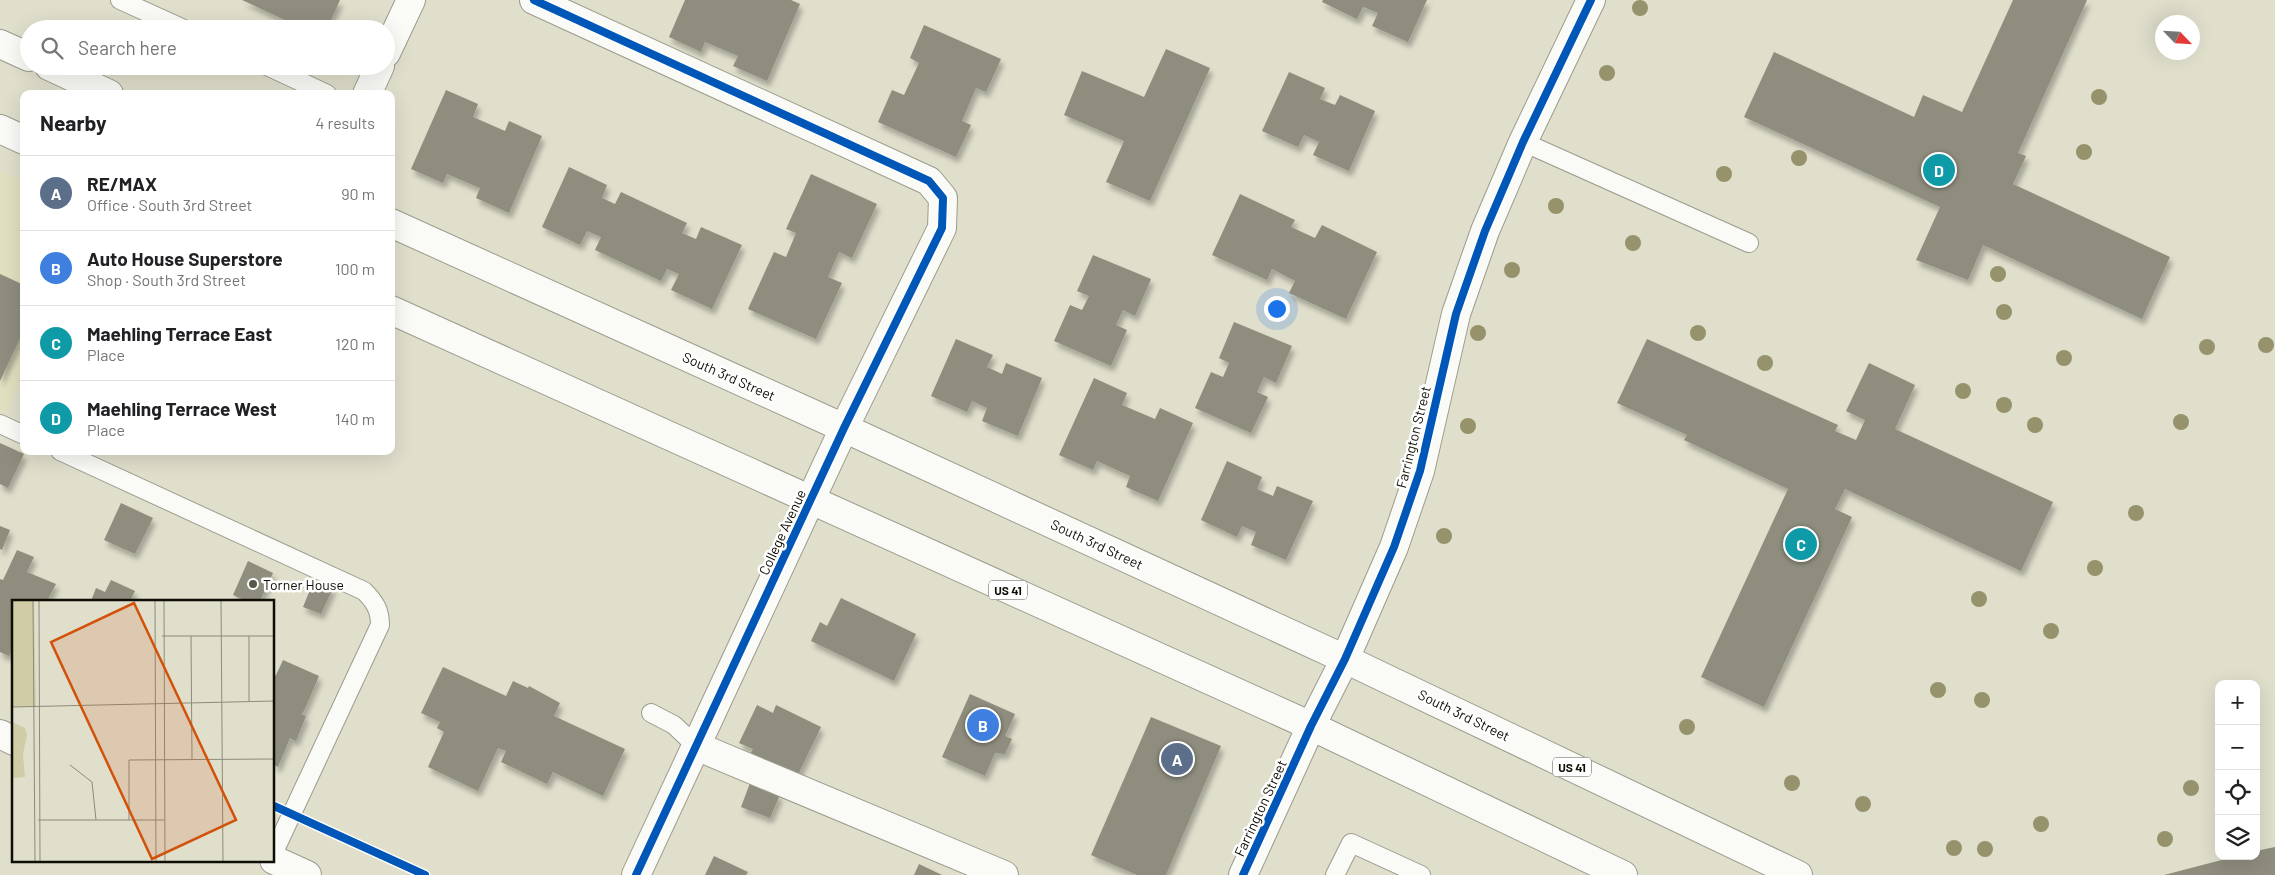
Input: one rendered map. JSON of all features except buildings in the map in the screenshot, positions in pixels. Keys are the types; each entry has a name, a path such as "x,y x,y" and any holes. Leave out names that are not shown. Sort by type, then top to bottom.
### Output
{"main road":[{"path":"395,34 411,0"},
{"name":"College Avenue","path":"534,0 929,181 943,198 942,228 844,428 636,875"},
{"name":"Farrington Street","path":"1243,875 1311,726 1345,659 1394,546 1420,471 1456,314 1485,231 1523,142 1591,0"},
{"path":"0,44 20,53"},
{"path":"68,75 100,90"},
{"path":"369,90 376,75"},
{"path":"0,129 20,138"},
{"name":"South 3rd Street","path":"395,225 844,428 1345,659 1798,875"},
{"name":"US 41","path":"395,312 1311,726 1587,866 1623,875"},
{"path":"0,734 12,740"},
{"path":"696,746 1004,875"},
{"path":"275,860 308,875"}],"lane":[{"path":"120,0 164,20"},
{"path":"286,75 318,90"},
{"path":"1523,142 1749,242"},
{"path":"0,424 20,433"},
{"path":"69,455 364,591 373,600 380,613 380,626 275,850"},
{"path":"651,713 674,725 696,746"},
{"path":"1335,875 1351,843 1421,875"}],"shaded area":[{"path":"0,170 20,179 20,383 3,420 0,419"}],"cycle path":[{"path":"534,0 929,181 943,198 942,228 844,428 636,875"},
{"path":"1243,875 1311,726 1345,659 1394,547 1420,471 1456,314 1485,231 1523,142 1591,0"},
{"path":"275,806 425,875"}],"place":[{"name":"Maehling Terrace West","path":"1939,170"},
{"name":"Maehling Terrace East","path":"1801,544"},
{"name":"Torner House","path":"253,584"},
{"name":"Auto House Superstore","path":"983,725"},
{"name":"RE/MAX","path":"1177,759"}]}
